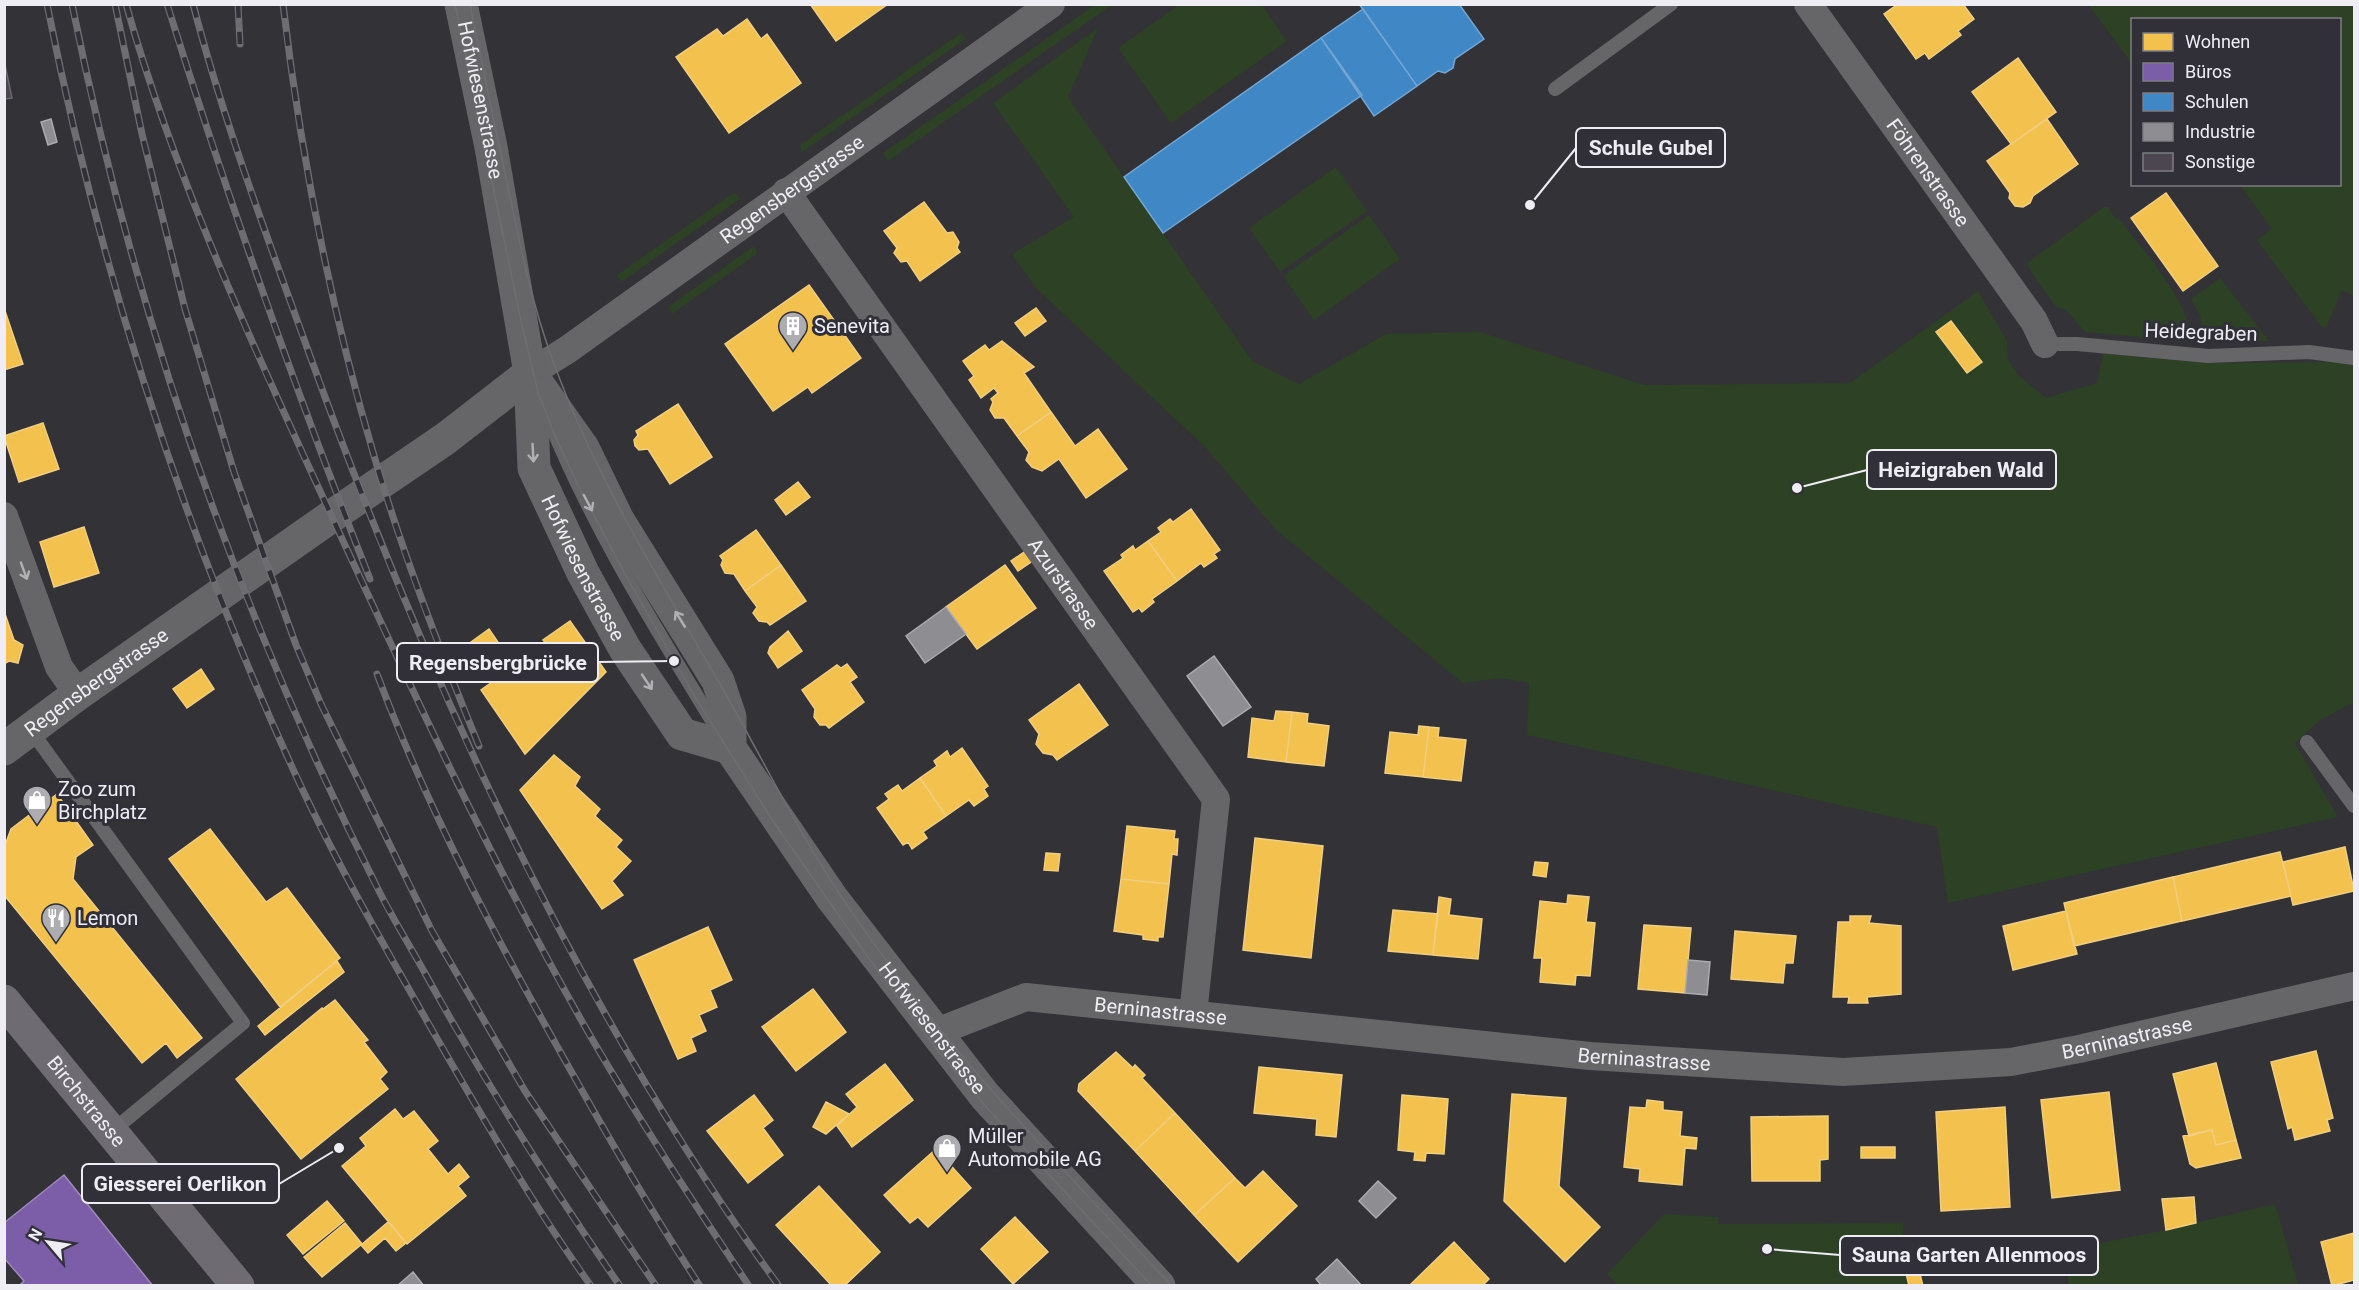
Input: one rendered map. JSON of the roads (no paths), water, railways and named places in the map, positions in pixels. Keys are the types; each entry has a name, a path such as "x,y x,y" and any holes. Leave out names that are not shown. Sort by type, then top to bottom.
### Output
{"main road":[{"name":"Birchstrasse","path":"4,1001 237,1286"}],"street":[{"name":"Hofwiesenstrasse","path":"461,4 491,147 530,373 534,468 583,573 625,649 682,734 730,748"},
{"name":"Regensbergstrasse","path":"4,749 78,694 463,426 530,373 567,350 1051,4"},
{"name":"Föhrenstrasse","path":"1808,4 2034,321 2045,344"},
{"name":"Azurstrasse","path":"786,192 1216,799 1193,1014"},
{"name":"Hofwiesenstrasse","path":"530,373 583,448 618,520 718,681 730,717 730,748 832,898 934,1033 985,1096 1159,1286"},
{"path":"4,516 59,667 78,694"},
{"name":"Berninastrasse","path":"934,1033 1026,997 1590,1056 1843,1071 2010,1062 2079,1050 2355,986"}],"lane":[{"path":"1555,89 1671,4"},
{"name":"Heidegraben","path":"2045,344 2077,344 2208,356 2309,352 2355,358"},
{"path":"30,729 243,1023 111,1132"},
{"path":"2307,742 2355,806"}],"tram line":[{"path":"455,4 538,392 555,436 580,489 625,574 695,697 773,821 870,960 935,1047 989,1110 1152,1286"},
{"path":"470,4 517,231 539,318 569,402 626,520 806,839 875,946 914,997 997,1096 1172,1286"}],"railway":[{"path":"47,4 68,104 93,204 150,400 182,497 257,687 314,813 381,941 510,1162 549,1225 591,1286"},
{"path":"72,4 97,120 126,234 159,348 196,460 281,680 329,788 392,915 495,1094 568,1210 620,1286"},
{"path":"115,4 142,134 185,309 234,472 296,645 321,704 432,931 525,1091 656,1286"},
{"path":"126,4 168,136 219,265 303,454 453,774 516,900 603,1058 749,1286"},
{"path":"167,4 263,293 370,579"},
{"path":"193,4 231,132 305,342 400,588 452,710 509,831 570,950 635,1066 705,1178 779,1286"},
{"path":"238,4 240,44"},
{"path":"283,4 308,176 331,290 359,403 410,567 479,746"},
{"path":"377,674 419,777 491,925 602,1126 700,1286"}],"place":[{"name":"Schule Gubel","path":"1530,205"},
{"name":"Senevita","path":"793,352"},
{"name":"Heizigraben Wald","path":"1797,488"},
{"name":"Regensbergbrücke","path":"674,661"},
{"name":"Zoo zum Birchplatz","path":"37,826"},
{"name":"Lemon","path":"56,944"},
{"name":"Giesserei Oerlikon","path":"339,1148"},
{"name":"Müller Automobile AG","path":"947,1174"},
{"name":"Sauna Garten Allenmoos","path":"1767,1249"}]}
